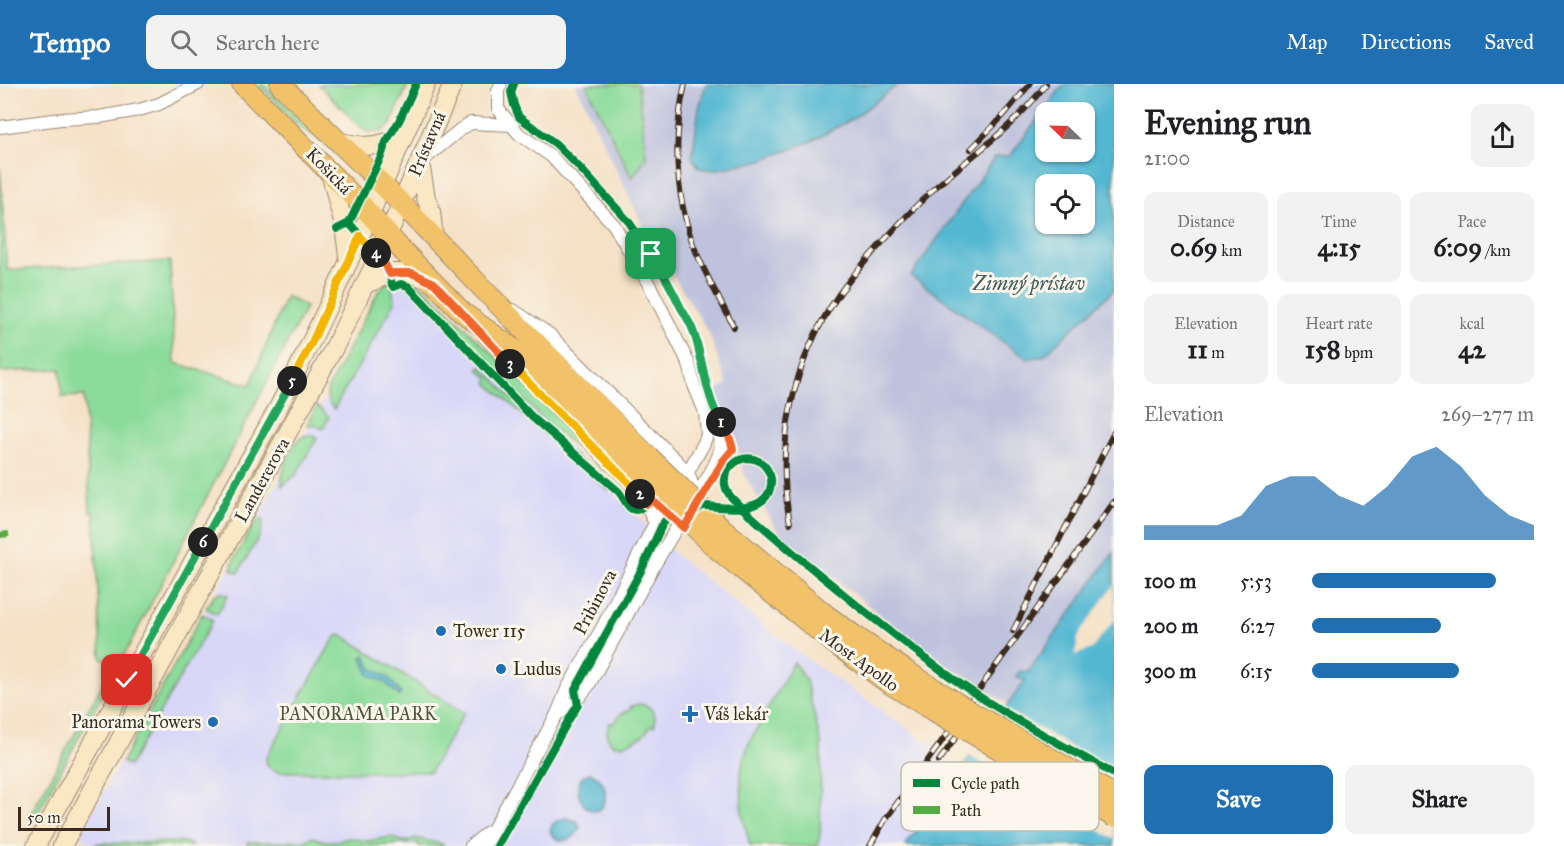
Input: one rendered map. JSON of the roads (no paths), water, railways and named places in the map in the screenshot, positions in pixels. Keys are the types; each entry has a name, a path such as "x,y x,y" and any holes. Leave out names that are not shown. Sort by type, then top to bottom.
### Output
{"main road":[{"name":"Košická","path":"242,84 330,172 463,313 525,357 638,459"},
{"name":"Košická","path":"280,84 434,237 638,459"},
{"name":"Most Apollo","path":"638,459 826,615 911,674 1057,762"},
{"name":"Most Apollo","path":"638,459 718,550 835,644 887,682 1021,762"},
{"name":"Most Apollo","path":"1099,786 1114,795"},
{"name":"Most Apollo","path":"1099,808 1114,817"}],"street":[{"path":"0,127 99,117 139,110 159,104 198,84"},
{"name":"Prístavná","path":"383,185 426,84"},
{"name":"Prístavná","path":"402,204 453,84"},
{"path":"501,84 498,92 498,109 519,134 551,156 614,225 673,330 689,364 694,385 705,412 720,437 721,445 718,456 706,482 696,496 686,475 707,435 705,412"},
{"path":"434,237 431,211 426,198 420,162 471,123 512,125"},
{"path":"339,142 370,145 403,138"},
{"path":"330,172 344,226 349,262"},
{"name":"Landererova","path":"36,846 279,406 313,340 383,185"},
{"name":"Landererova","path":"62,846 73,837 335,346 402,204"},
{"path":"366,284 393,273 412,273 434,283"},
{"name":"Košická","path":"485,291 549,334 686,475"},
{"name":"Košická","path":"463,313 512,366 638,491 655,523"},
{"name":"Pribinova","path":"484,846 557,714 567,689 665,508"},
{"name":"Pribinova","path":"557,714 577,700 589,685 680,522"},
{"path":"471,846 495,825"}],"water":[{"path":"706,84 899,84 852,119 812,141 759,161 712,170 699,168 692,157 699,108"},
{"name":"Zimný prístav","path":"1064,84 1114,84 1114,290 1043,356 1027,359 911,276 995,157 1010,156 1035,123 1035,162 1095,162 1095,102 1050,102"},
{"path":"1114,552 1114,846 905,846 916,831 1099,831 1099,762 966,762 1025,681 1016,676 1020,671 1028,672"},
{"path":"365,655 371,668 388,677 401,693 399,696 386,683 369,675 362,658"},
{"path":"591,773 601,781 606,794 603,806 594,811 583,804 578,789 583,776"},
{"path":"566,818 577,821 580,827 578,832 570,839 557,839 550,831 552,825"}],"railway":[{"path":"685,84 678,144 682,205 697,255 734,327"},
{"path":"971,149 1030,84"},
{"path":"790,523 785,463 791,404 809,347 823,320 839,294 876,249 937,186 1022,113 1046,84"},
{"path":"1013,631 1114,432"},
{"path":"927,762 1114,502"},
{"path":"939,761 967,722"},
{"path":"870,846 901,798"}],"place":[{"name":"Tower 115","path":"441,631"},
{"name":"Ludus","path":"501,669"},
{"name":"Váš lekár","path":"690,714"},
{"name":"Panorama Towers","path":"213,722"}],"park label":[{"name":"PANORAMA PARK","path":"358,714"}]}
